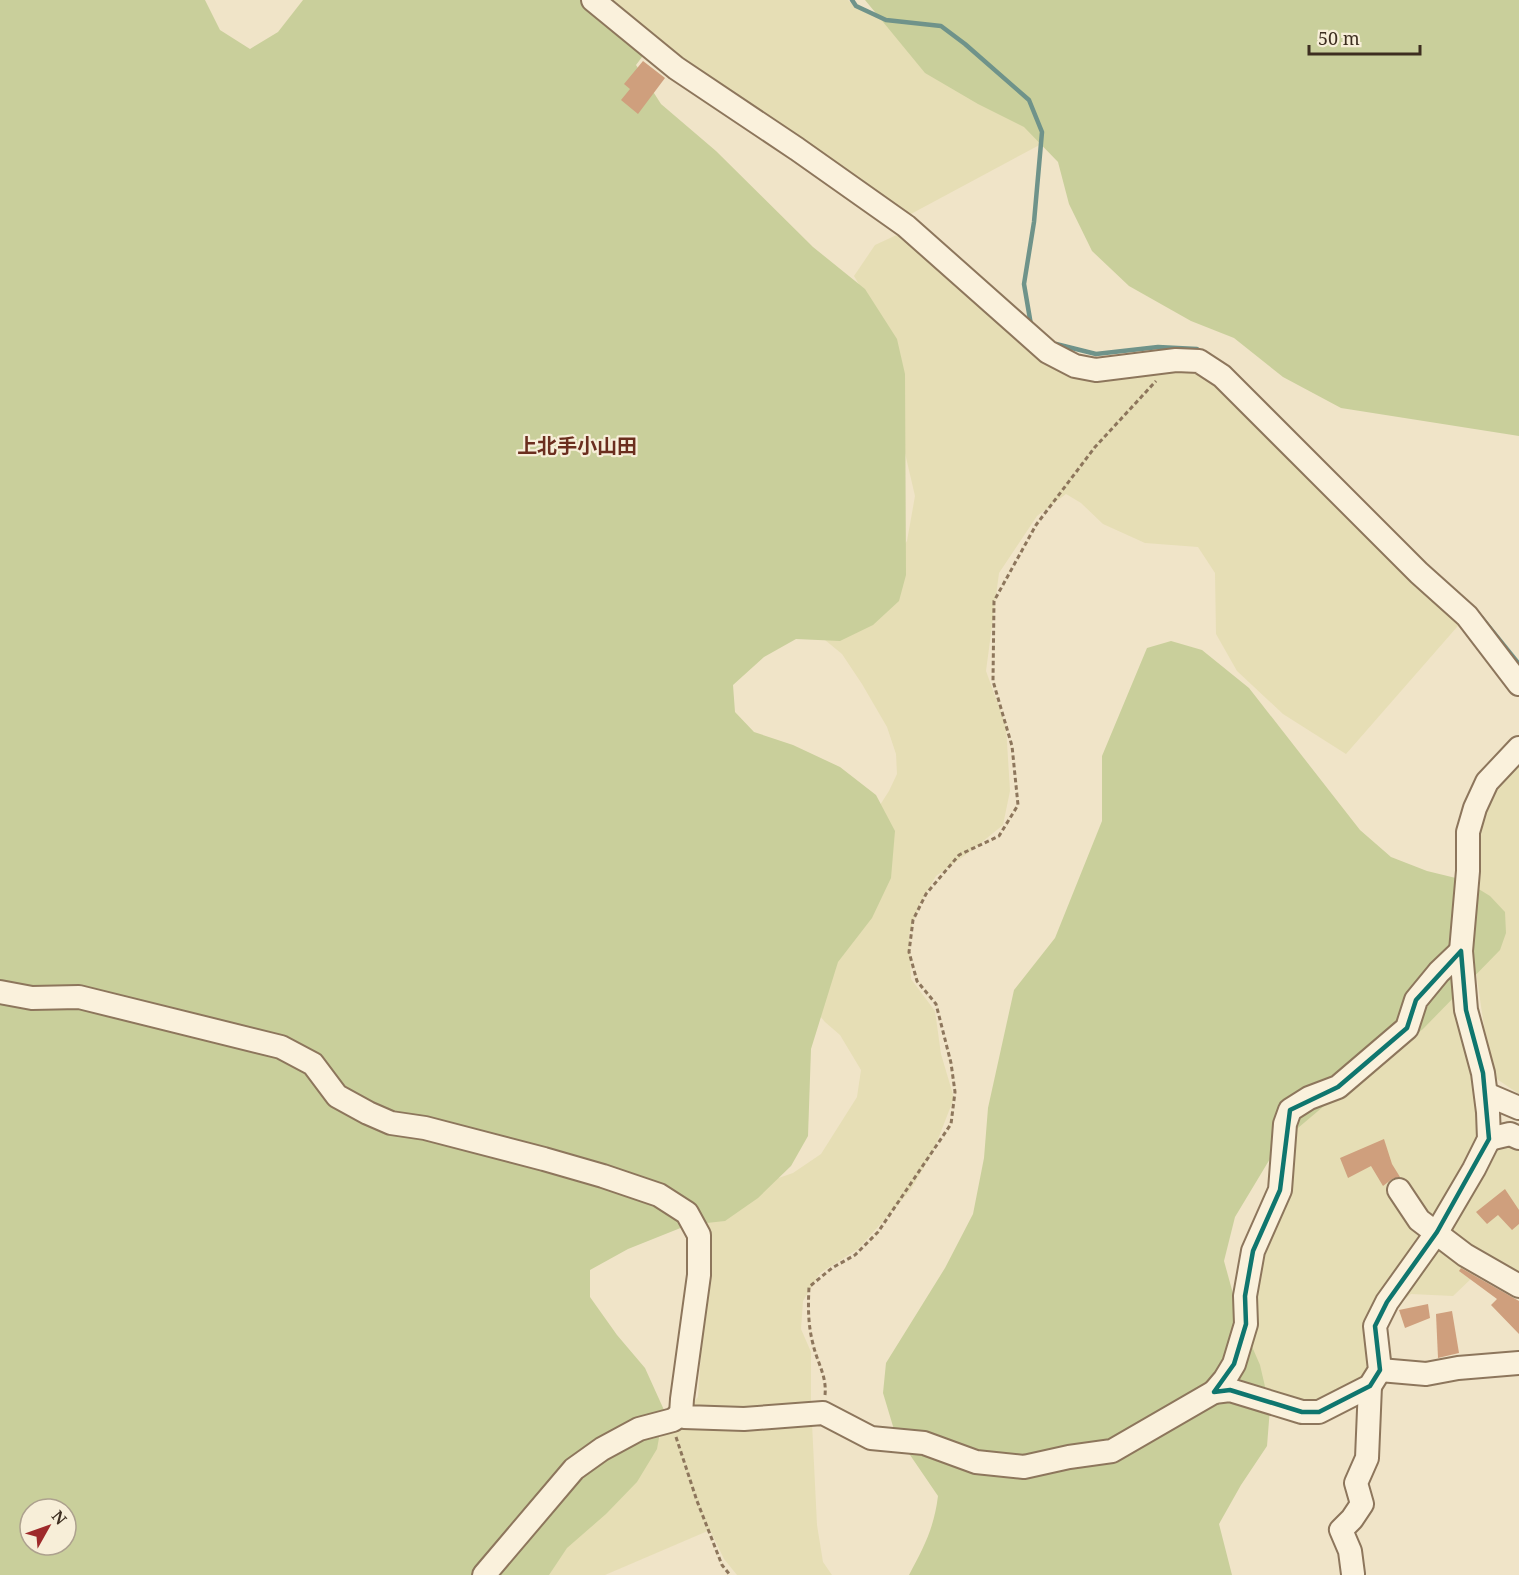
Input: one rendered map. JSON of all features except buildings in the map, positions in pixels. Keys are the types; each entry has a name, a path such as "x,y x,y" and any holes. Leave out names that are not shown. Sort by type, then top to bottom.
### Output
{"street":[{"path":"593,0 676,68 906,226 1048,352 1074,366 1096,370 1176,360 1199,361 1222,376 1419,573 1467,616 1519,684"},
{"path":"1353,1574 1350,1551 1341,1530 1362,1504 1356,1483 1367,1458 1375,1378 1375,1326 1387,1302 1437,1232 1489,1139 1483,1073 1466,1010 1461,951 1468,871 1468,832 1474,808 1487,782 1519,748"},
{"path":"484,1575 574,1469 602,1449 639,1429 673,1420 682,1415 744,1419 823,1413 871,1438 924,1443 976,1461 1024,1467 1112,1451 1214,1392 1234,1364 1246,1324 1245,1296 1253,1251 1280,1190 1285,1124 1290,1110 1309,1098 1338,1087 1407,1028 1416,1000 1439,972 1461,951"},
{"path":"0,992 32,998 79,997 281,1047 313,1064 338,1096 391,1124 425,1128 603,1176 659,1196 687,1213 699,1234 699,1275 682,1415"},
{"path":"1486,1094 1519,1108"},
{"path":"1489,1139 1510,1134 1519,1138"},
{"path":"1399,1190 1419,1220 1465,1255 1519,1286"},
{"path":"1214,1392 1230,1390 1302,1412 1319,1412 1375,1378 1519,1363"}],"path":[{"path":"823,1413 827,1383 811,1335 807,1315 809,1287 832,1268 855,1255 878,1232 951,1124 955,1092 951,1063 936,1004 917,981 909,952 913,920 926,894 959,855 999,836 1018,805 1012,746 993,681 994,602 1036,525 1095,447 1176,360"},
{"path":"682,1415 674,1431 722,1565 730,1575"}],"highlighted area":[{"path":"1461,951 1466,1010 1483,1073 1489,1139 1437,1232 1387,1302 1375,1326 1380,1370 1370,1386 1319,1412 1302,1412 1230,1390 1214,1392 1234,1364 1246,1324 1245,1296 1253,1251 1280,1190 1290,1110 1338,1087 1407,1028 1416,1000"}],"shaded area":[{"path":"607,0 848,0 855,7 892,25 1047,141 909,215 719,90"},
{"path":"901,233 1063,368 1119,380 1181,368 1219,378 1464,619 1346,754 1283,714 1237,671 1216,634 1215,573 1198,547 1145,543 1103,524 1081,503 1066,494 1037,516 999,573 986,671 1006,726 1010,791 1003,825 936,876 920,903 909,934 911,979 935,1011 941,1054 954,1098 933,1152 910,1191 858,1249 820,1273 803,1301 801,1329 811,1352 817,1525 823,1562 832,1575 737,1575 724,1559 710,1530 605,1575 501,1575 665,1433 698,1397 708,1248 700,1215 744,1190 793,1173 821,1154 857,1097 861,1070 840,1035 809,1003 871,819 897,774 896,754 887,727 862,684 842,654 825,640 829,627 884,571 907,541 915,496 870,303 854,276 875,245"},
{"path":"1519,764 1519,1094 1491,1075 1473,951 1479,833 1491,795"},
{"path":"1454,968 1463,1045 1480,1112 1482,1139 1419,1245 1366,1316 1365,1339 1374,1363 1368,1381 1294,1409 1243,1389 1242,1349 1285,1124"},
{"path":"1495,1144 1519,1145 1519,1276 1493,1262 1453,1296 1411,1294 1394,1308"}],"green space":[{"path":"0,0 205,0 220,30 250,49 278,32 303,0 610,0 645,53 636,65 661,104 716,151 813,247 865,289 897,339 905,374 906,575 899,601 873,625 840,641 796,639 764,657 733,685 735,712 754,732 793,745 840,767 876,795 895,831 891,878 872,918 838,962 811,1049 808,1136 791,1166 758,1198 725,1221 688,1225 628,1249 590,1270 590,1297 617,1335 645,1368 664,1410 657,1449 637,1482 606,1514 567,1548 549,1575 0,1575"},
{"path":"865,0 1519,0 1519,436 1341,408 1283,377 1234,338 1191,321 1129,286 1092,251 1069,204 1058,162 1024,127 978,104 925,73"},
{"path":"1171,641 1202,650 1249,688 1360,830 1391,857 1427,871 1464,880 1490,896 1505,912 1506,933 1500,950 1423,1029 1337,1095 1279,1144 1235,1217 1224,1261 1240,1319 1260,1365 1270,1408 1267,1446 1219,1524 1232,1575 909,1575 928,1537 938,1496 895,1433 883,1393 886,1363 945,1268 973,1214 984,1158 988,1108 1014,990 1055,938 1102,821 1102,756 1147,648"}],"waterway":[{"path":"852,0 856,6 886,20 941,26 1029,100 1042,132 1034,222 1024,284 1031,325"},
{"path":"1056,344 1096,354 1158,347 1197,349 1201,352"},
{"path":"1481,617 1519,664"}],"district":[{"name":"上北手小山田","path":"577,446"}]}
